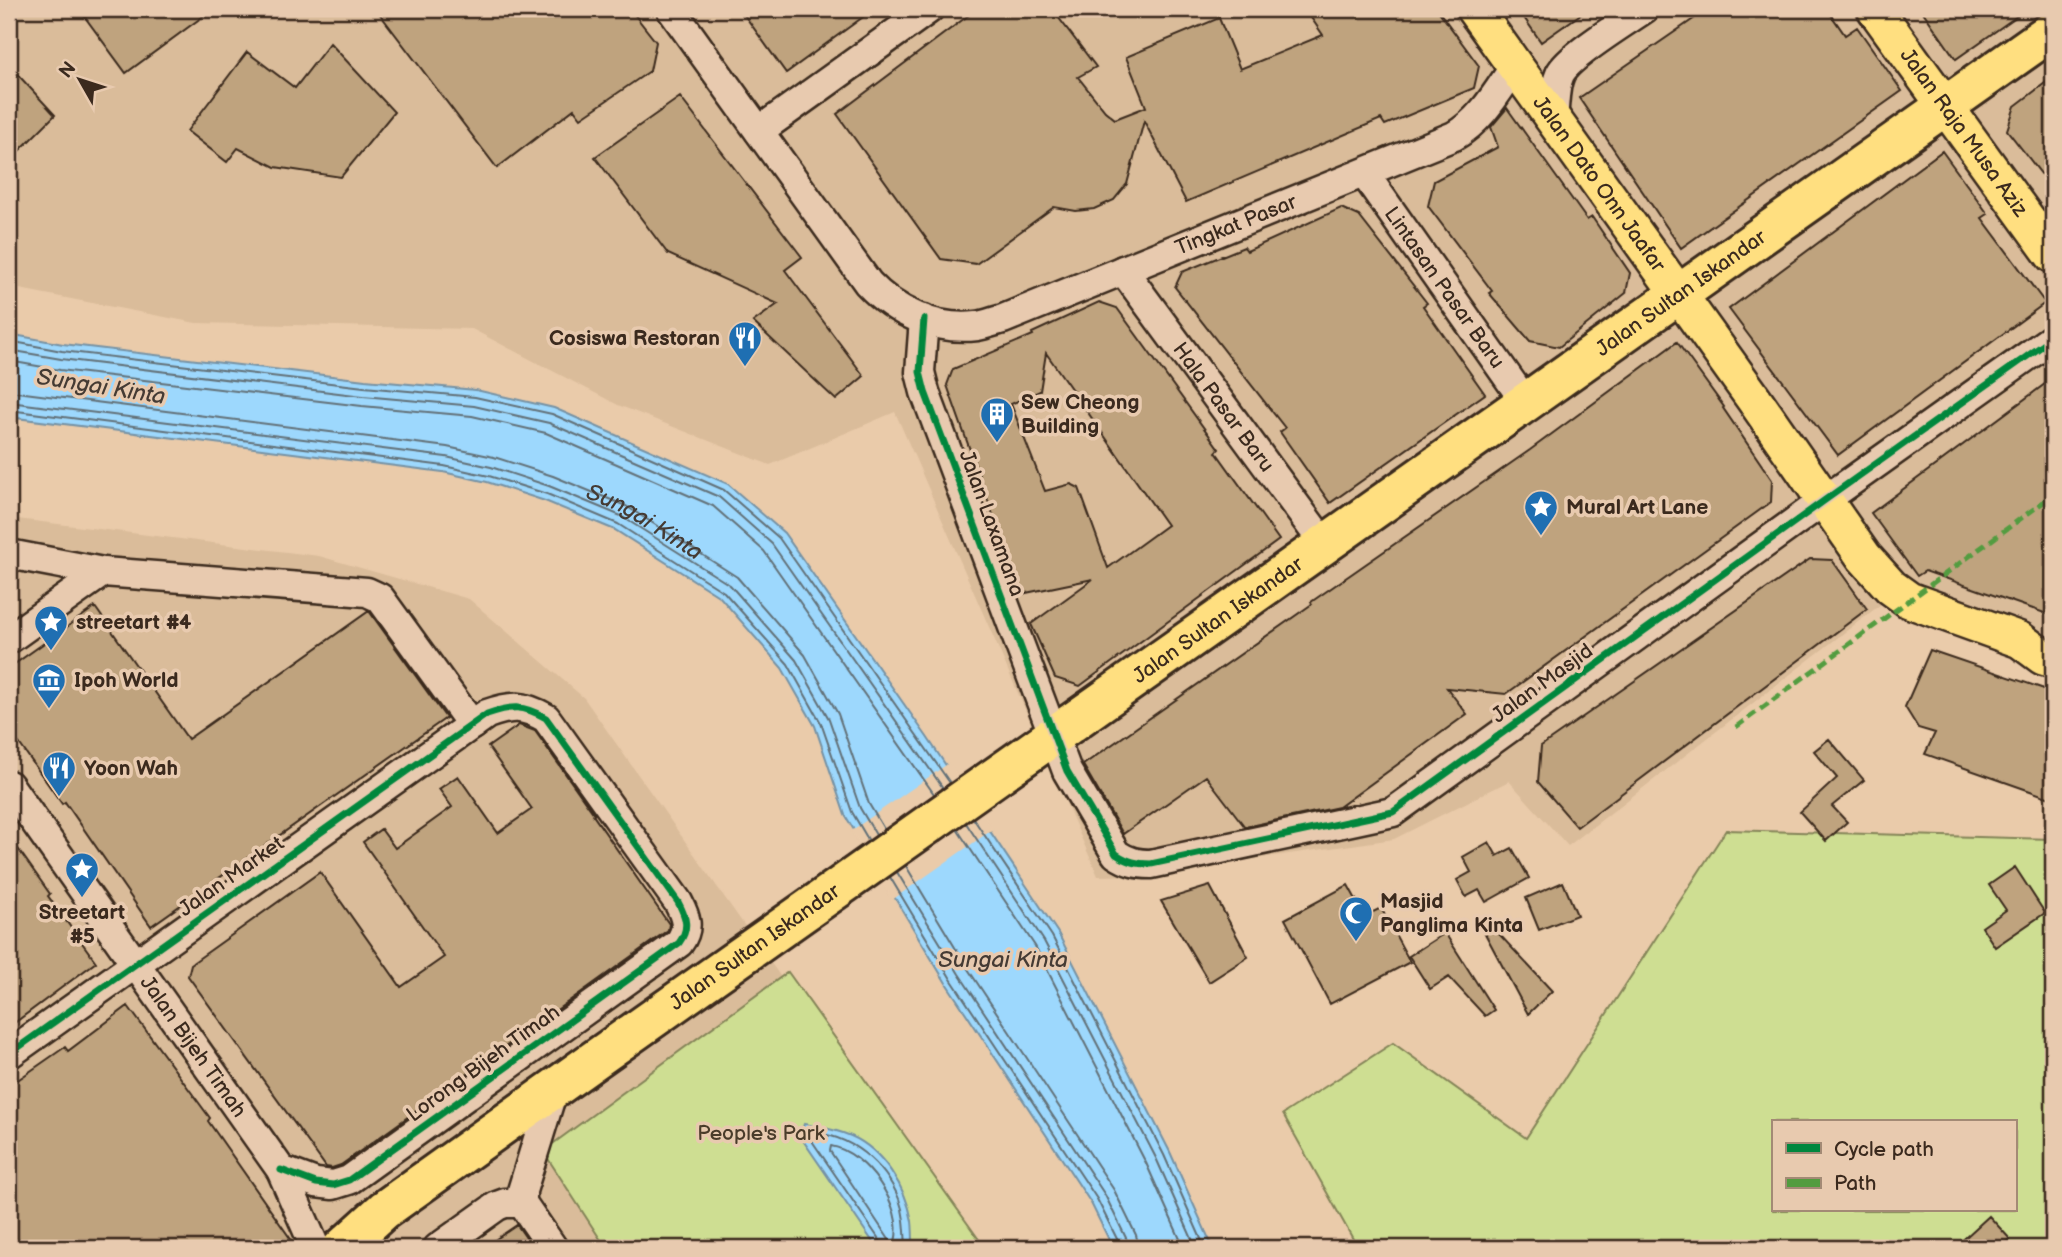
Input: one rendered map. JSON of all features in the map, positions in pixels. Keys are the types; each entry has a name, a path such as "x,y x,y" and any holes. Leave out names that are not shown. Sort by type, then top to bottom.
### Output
{"highway":[{"name":"Jalan Sultan Iskandar","path":"324,1248 384,1210 2053,30"}],"main road":[{"name":"Jalan Dato Onn Jaafar","path":"1474,9 1864,557 1891,587 1909,600 2037,638 2043,657 2053,660"},
{"name":"Jalan Raja Musa Aziz","path":"1875,9 2053,255"}],"street":[{"path":"671,9 868,283 881,297 902,311 924,320"},
{"path":"760,131 929,9"},
{"path":"1553,118 1556,85 1561,72 1571,60 1644,9"},
{"name":"Tingkat Pasar","path":"924,320 976,326 1003,319 1454,136 1468,128 1481,114 1515,66"},
{"name":"Lintasan Pasar Baru","path":"1364,173 1526,403"},
{"name":"Hala Pasar Baru","path":"1123,270 1325,545"},
{"name":"Jalan Laxamana","path":"924,320 920,372 925,392 1044,741"},
{"name":"Jalan Masjid","path":"1044,741 1067,771 1116,854 1136,864 1151,864 1393,812 2053,338"},
{"path":"9,554 103,572 367,592 380,598 472,725"},
{"path":"9,639 103,572"},
{"name":"Jalan Market","path":"9,1055 487,714 503,708 518,706 546,718 678,901 687,926"},
{"name":"Jalan Bijeh Timah","path":"9,785 281,1170 324,1248"},
{"name":"Lorong Bijeh Timah","path":"281,1170 324,1184 332,1185 349,1180 679,943 687,926"},
{"path":"553,1090 522,1191 523,1203 554,1248"},
{"path":"438,1248 497,1206 523,1203"},
{"path":"369,1248 384,1210"}],"shaded area":[{"path":"9,9 2053,9 2053,650 1898,591 1568,846 1509,781 1394,839 1142,875 1098,876 895,412 770,465 618,405 472,329 196,323 9,287"},
{"path":"9,518 319,556 469,599 584,698 972,1248 9,1248"}],"green space":[{"path":"1726,830 2053,839 2053,1248 1358,1248 1283,1114 1393,1043 1526,1138"},
{"name":"People's Park","path":"788,972 985,1248 606,1248 543,1151"}],"water":[{"name":"Sungai Kinta","path":"9,334 63,344 365,380 476,390 554,408 728,484 784,533 927,737 1058,933 1170,1152 1213,1248 1113,1248 1091,1203 946,983 845,815 815,726 782,668 720,597 615,530 545,501 487,482 443,472 9,417"},
{"path":"804,1124 851,1136 863,1142 883,1160 898,1183 909,1208 913,1248 877,1248 800,1136"}],"pier":[{"path":"949,763 993,829 892,900 851,831"}],"building":[{"path":"79,9 213,9 126,73"},
{"path":"376,9 630,9 656,42 650,71 581,118 574,109 497,168"},
{"path":"740,9 874,9 786,73"},
{"path":"977,9 1052,9 1096,67 1078,77 1105,111 1115,119 1146,107 1126,57 1219,18 1240,69 1323,35 1305,9 1437,9 1479,66 1474,88 1385,125 1381,119 1186,202 1144,121 1127,184 1114,200 1094,209 1076,211 1054,207 976,264 941,259 837,114"},
{"path":"1518,9 1588,9 1541,42"},
{"path":"1708,9 1827,9 1845,35 1857,27 1902,91 1681,248 1579,98"},
{"path":"1921,9 2027,9 1956,59"},
{"path":"330,43 394,112 341,177 275,167 238,148 227,162 187,131 247,52 295,88"},
{"path":"9,65 55,115 9,161"},
{"path":"2053,77 2053,189 2007,130 2015,106"},
{"path":"680,97 802,257 785,270 864,376 836,400 753,322 778,304 668,254 595,157"},
{"path":"1507,108 1587,220 1592,217 1630,273 1626,293 1559,347 1530,341 1489,293 1492,291 1428,206 1434,181 1498,147 1491,127"},
{"path":"1942,151 1988,214 1982,218 2045,303 1838,455 1729,309"},
{"path":"1341,208 1359,216 1427,303 1423,306 1485,394 1330,503 1280,432 1285,428 1175,287 1182,272 1244,247 1247,251"},
{"path":"1099,302 1117,308 1219,449 1216,452 1279,540 1080,686 1055,678 1031,624 1093,579 1021,594 947,385 953,369 1033,335 1032,333","holes":["1046,353 1167,525 1108,568 1079,488 1071,484 1045,491 1011,404 1040,391"]},
{"path":"1677,342 1772,480 1771,502 1506,694 1447,688 1467,714 1339,807 1245,827 1206,776 1123,834 1083,765 1530,450"},
{"path":"2053,378 2053,616 1925,571 1917,576 1871,513"},
{"path":"1810,559 1832,560 1867,609 1577,827 1538,782 1541,746"},
{"path":"95,607 188,739 369,611 446,718 151,926 65,802 62,804 9,729 9,668"},
{"path":"1930,650 2053,692 2053,799 1925,754 1935,733 1918,728 1905,707"},
{"path":"519,725 535,731 669,924 668,930 341,1165 326,1167 188,976 191,964 320,872 401,987 444,957 363,842 381,829 395,848 452,807 439,789 458,776 498,833 532,809 488,747"},
{"path":"1829,739 1864,780 1832,806 1847,822 1826,841 1800,812 1837,778 1814,751"},
{"path":"9,836 96,962 9,1027"},
{"path":"1489,842 1497,856 1512,848 1529,878 1486,902 1479,890 1466,897 1457,880 1471,872 1463,857"},
{"path":"2015,867 2045,913 1995,947 1982,927 2006,910 1989,885"},
{"path":"1563,882 1577,915 1539,930 1526,898"},
{"path":"1348,885 1365,916 1381,908 1410,962 1330,1004 1285,919"},
{"path":"1210,886 1248,957 1209,982 1161,901"},
{"path":"1486,920 1552,991 1528,1014 1480,924"},
{"path":"1445,933 1494,1010 1485,1016 1449,977 1430,989 1409,956"},
{"path":"128,1006 210,1118 208,1121 297,1248 9,1248 9,1086 65,1047 68,1051"},
{"path":"1989,1216 2010,1239 2001,1248 1954,1248"},
{"path":"517,1225 533,1248 483,1248"}],"marked path":[{"path":"1736,727 2053,495"}],"cycle path":[{"path":"924,319 920,372 925,392 1067,771 1116,854 1141,864 1393,812 2053,338"},
{"path":"9,1054 487,714 517,708 546,718 678,902 686,923 682,938 679,943 349,1180 333,1185 316,1183 281,1170"}],"place":[{"name":"Cosiswa Restoran","path":"745,368"},
{"name":"Sew Cheong Building","path":"997,444"},
{"name":"Mural Art Lane","path":"1541,537"},
{"name":"streetart #4","path":"51,652"},
{"name":"Ipoh World","path":"49,710"},
{"name":"Yoon Wah","path":"59,798"},
{"name":"Streetart #5","path":"82,899"},
{"name":"Masjid Panglima Kinta","path":"1356,943"}]}
